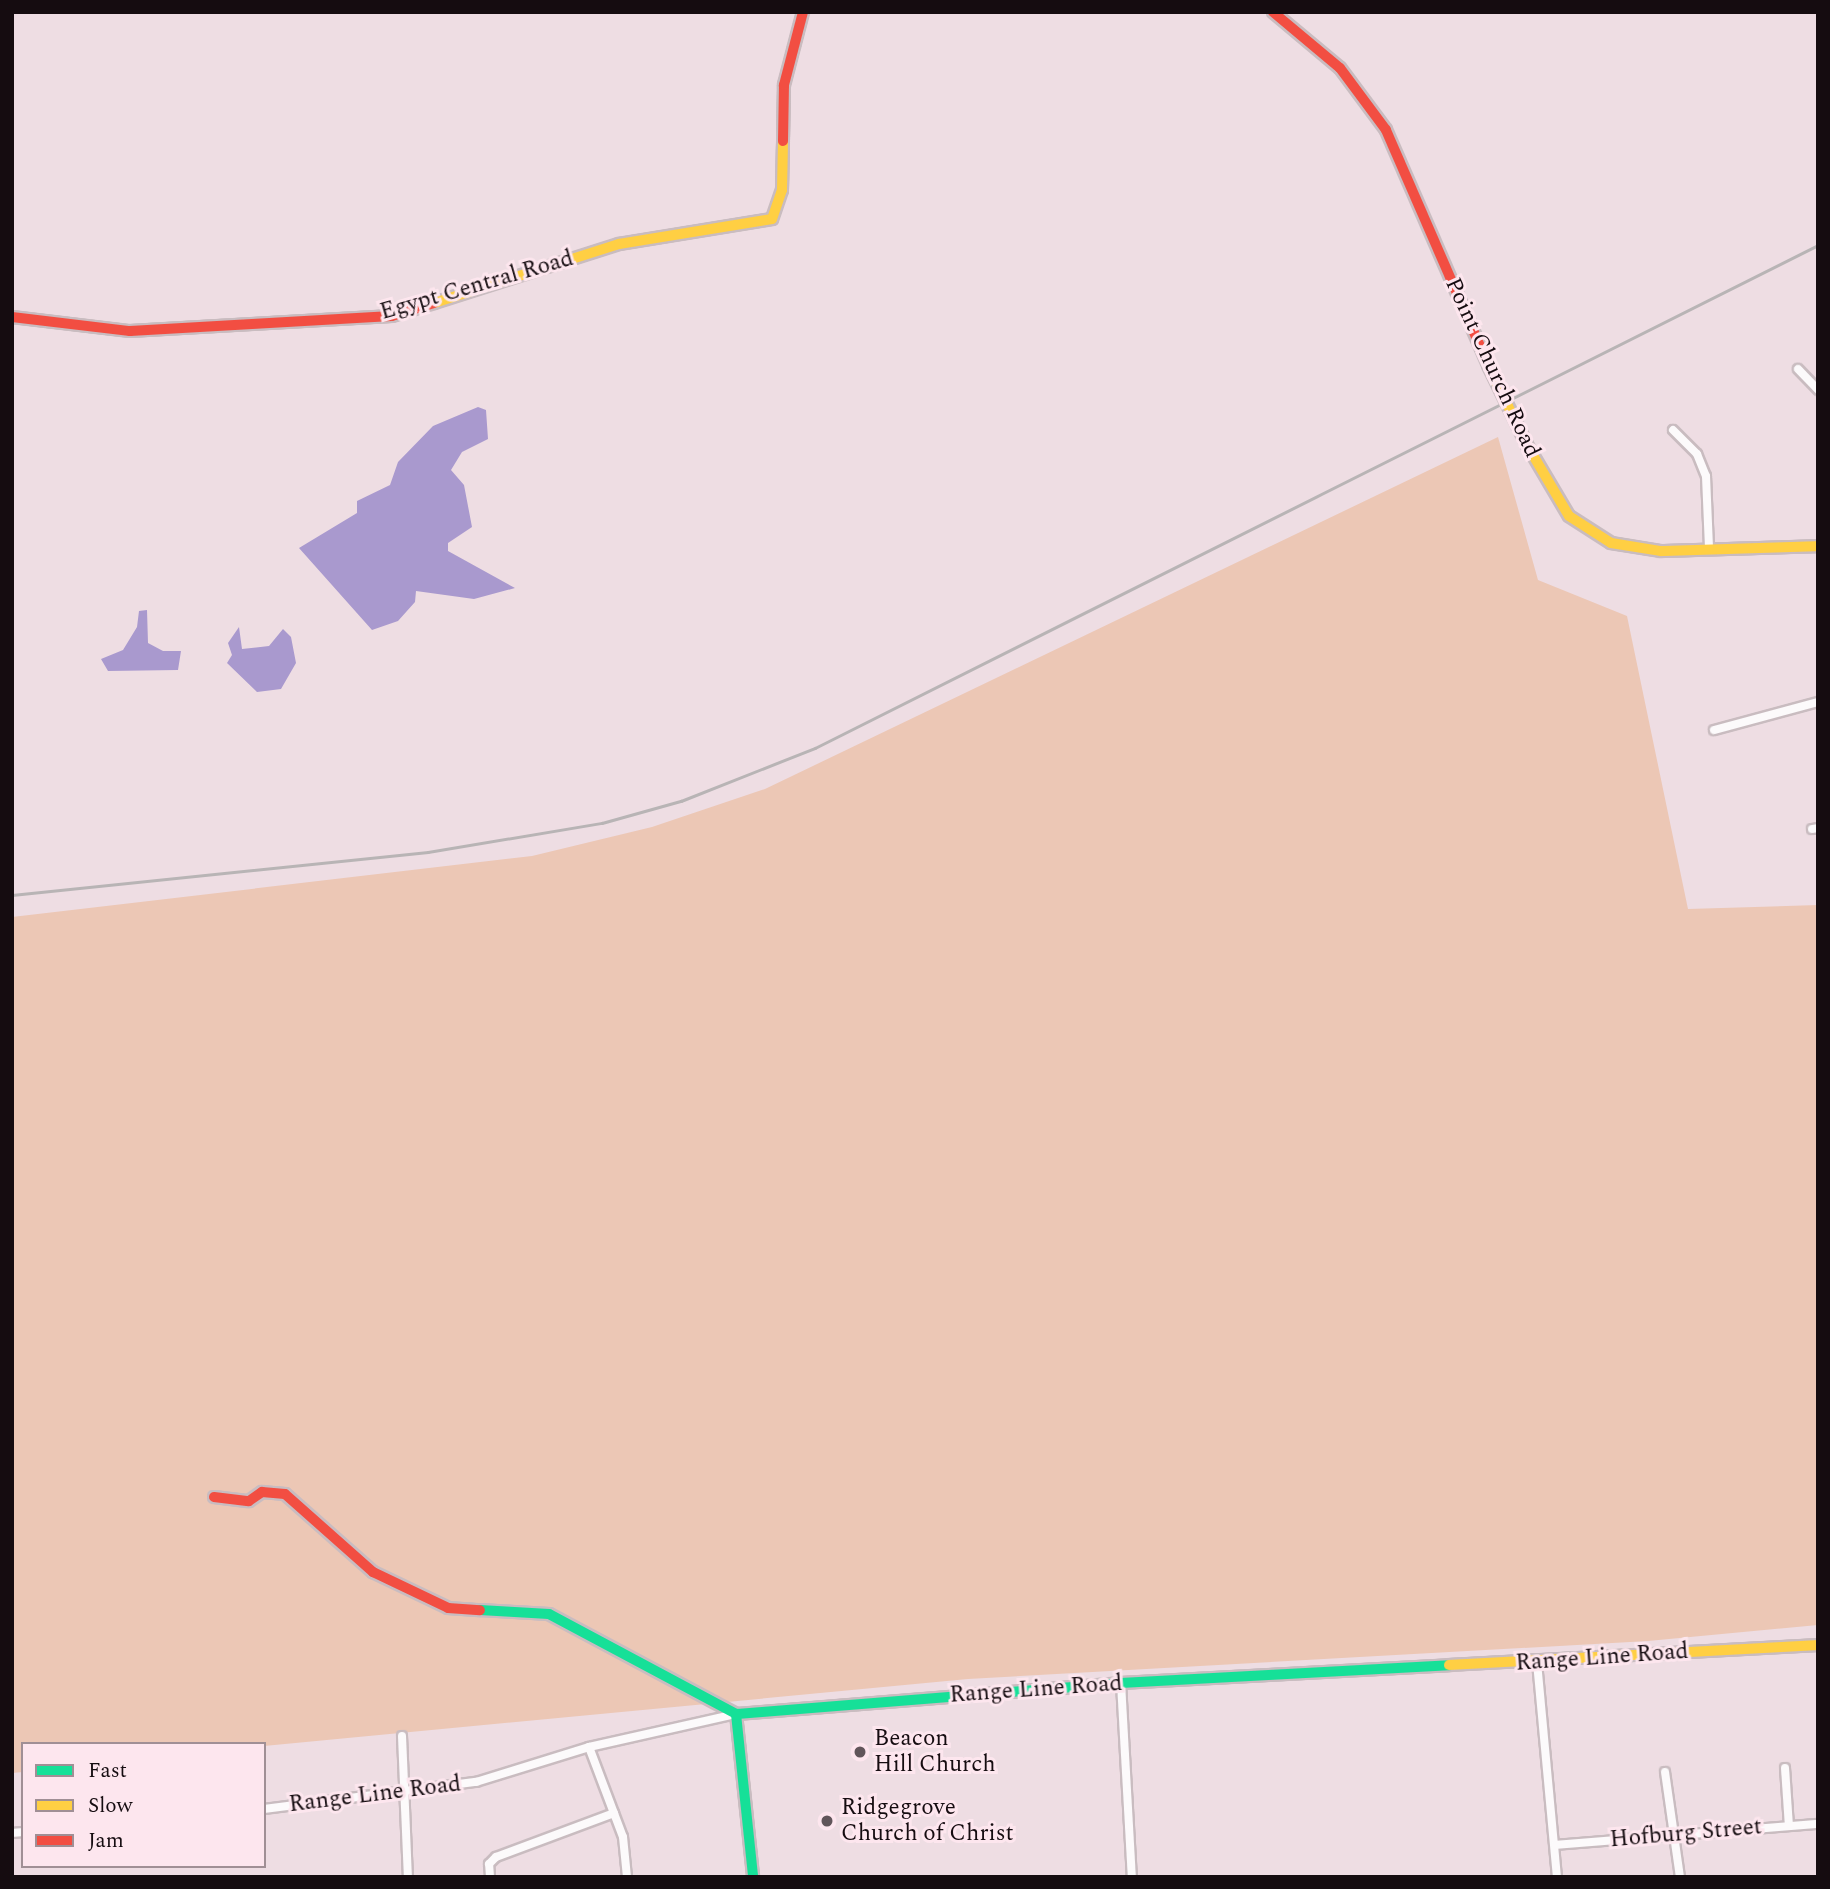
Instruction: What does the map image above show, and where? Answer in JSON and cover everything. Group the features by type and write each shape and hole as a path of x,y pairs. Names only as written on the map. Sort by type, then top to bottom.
{"street":[{"name":"Egypt Central Road","path":"12,317 130,331 392,316 620,244 772,219 782,190 784,85 803,12"},
{"name":"Point Church Road","path":"1273,12 1340,68 1386,130 1488,365 1551,493 1590,532 1632,549 1818,546"},
{"path":"1798,369 1818,390"},
{"path":"1673,430 1697,454 1706,476 1709,549"},
{"path":"1714,730 1818,702"},
{"path":"214,1497 249,1501 262,1492 285,1494 373,1572 409,1591 447,1608 549,1614 736,1714 753,1877"},
{"name":"Range Line Road","path":"266,1809 404,1795 476,1782 589,1748 736,1714 1121,1683 1818,1645"},
{"path":"1537,1662 1557,1877"},
{"path":"1121,1683 1132,1877"},
{"path":"402,1736 408,1877"},
{"path":"589,1748 624,1837 627,1877"},
{"path":"1785,1768 1789,1826"},
{"path":"1665,1772 1676,1834 1679,1877"},
{"path":"490,1877 489,1864 496,1857 614,1813"},
{"name":"Hofburg Street","path":"1555,1845 1818,1824"}],"shaded area":[{"path":"478,407 486,410 488,439 462,452 451,470 464,485 472,527 448,543 448,551 515,588 474,599 416,591 415,602 398,621 372,630 299,548 357,513 357,501 390,485 398,462 433,426"},
{"path":"1498,437 1538,580 1627,616 1688,909 1818,905 1818,1625 1648,1641 968,1679 266,1746 266,1742 21,1742 21,1772 12,1773 12,917 532,856 652,827 765,789"},
{"path":"147,610 148,643 163,651 181,651 178,670 108,671 101,659 123,650 137,627 139,611"},
{"path":"239,627 242,649 269,646 283,629 291,637 296,663 281,689 257,692 227,663 232,655 228,643"}],"railway":[{"path":"12,895 428,852 602,823 681,801 815,748 1818,245"}],"traffic: fast":[{"path":"480,1610 549,1614 736,1714"},
{"path":"736,1714 1121,1683 1449,1665"},
{"path":"736,1714 753,1877"}],"traffic: slow":[{"path":"434,303 619,244 772,219 782,190 783,141"},
{"path":"1488,365 1527,445"},
{"path":"1527,445 1569,516 1611,543 1661,551 1818,546"},
{"path":"1449,1665 1818,1645"}],"traffic: jam":[{"path":"783,141 784,85 803,12"},
{"path":"1273,12 1340,68 1386,130 1488,365"},
{"path":"12,317 130,331 392,316 434,303"},
{"path":"214,1497 249,1501 262,1492 285,1494 373,1572 448,1608 480,1610"}],"place":[{"name":"Beacon Hill Church","path":"860,1752"},
{"name":"Ridgegrove Church of Christ","path":"827,1821"}]}
